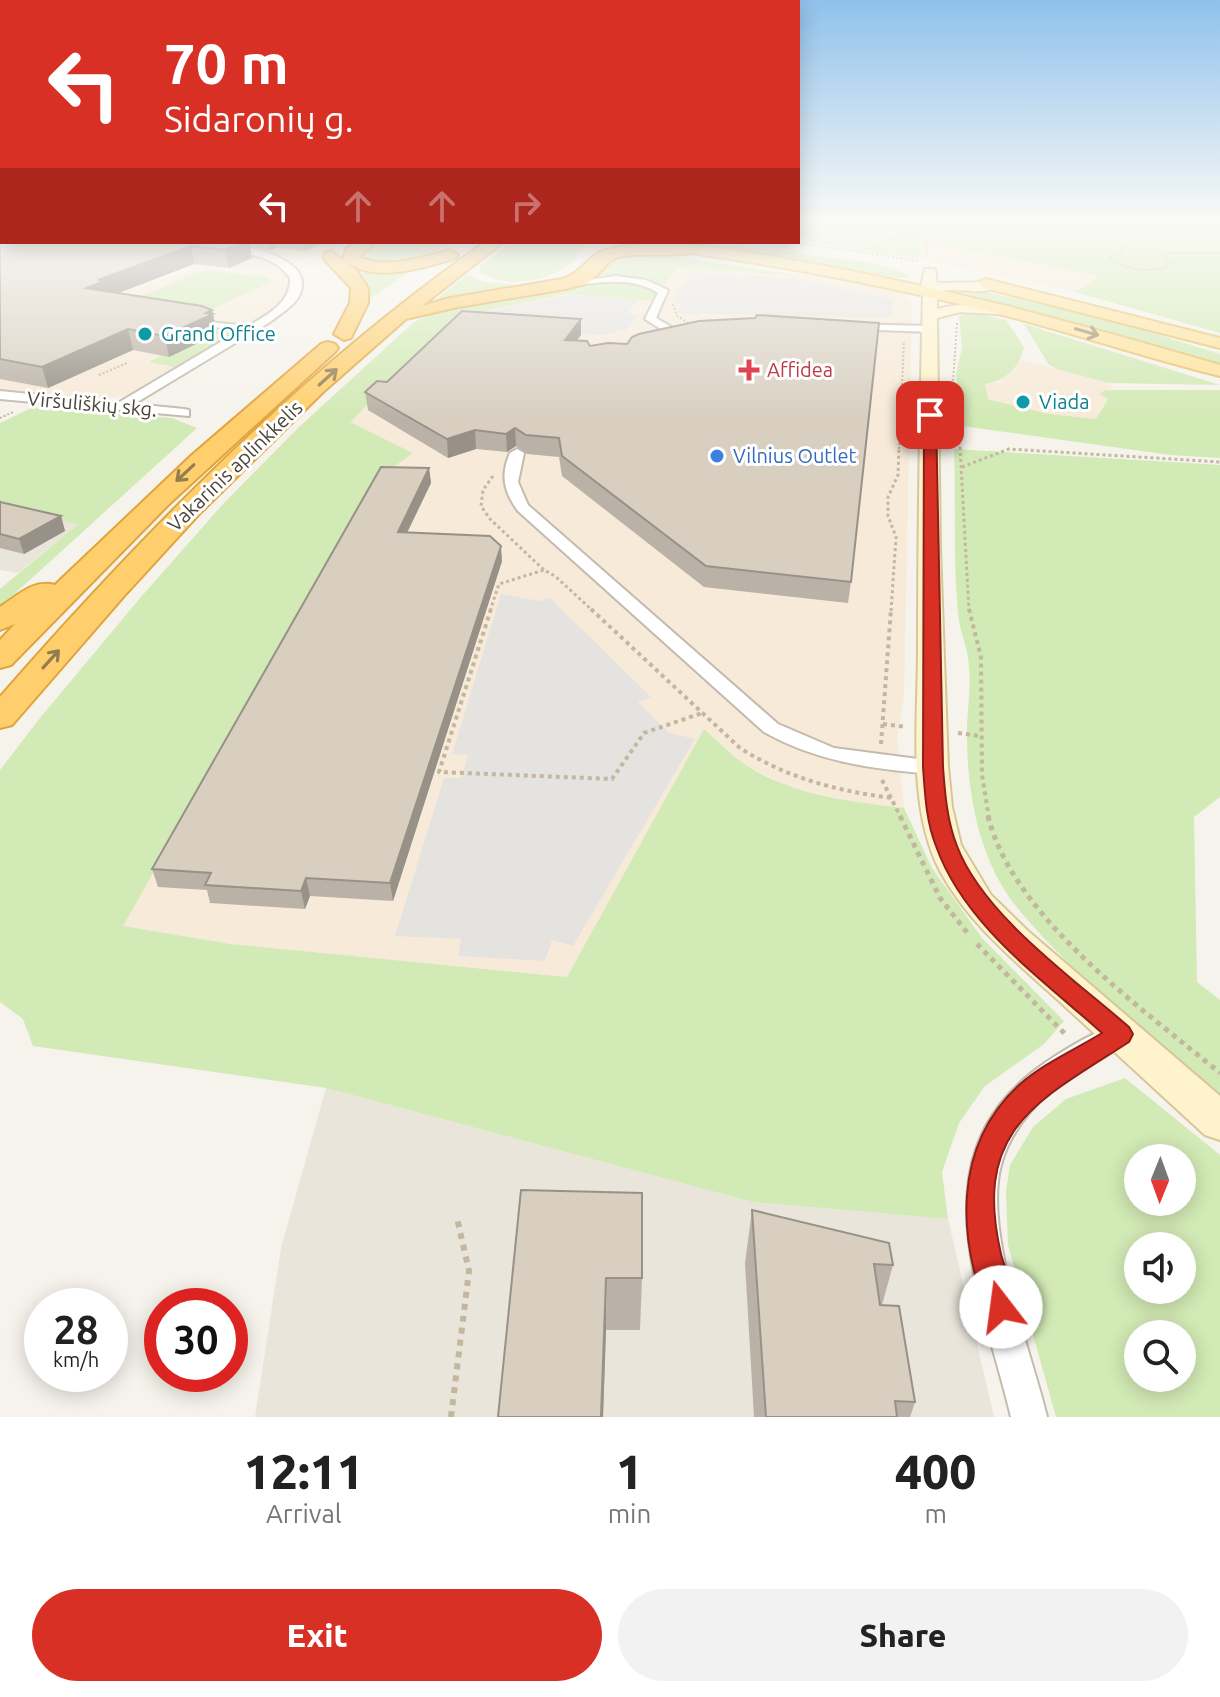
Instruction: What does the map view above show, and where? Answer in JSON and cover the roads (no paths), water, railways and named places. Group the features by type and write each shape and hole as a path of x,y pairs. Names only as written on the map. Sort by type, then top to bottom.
{"highway":[{"path":"344,334 360,302 361,287"},
{"name":"Vakarinis aplinkkelis","path":"400,291 405,287"},
{"name":"Vakarinis aplinkkelis","path":"0,718 139,560 384,315 421,287"},
{"path":"384,315 546,287"},
{"name":"Vakarinis aplinkkelis","path":"0,658 97,555 242,420 344,334 384,315"},
{"path":"0,621 97,555"}],"main road":[{"path":"909,287 1012,311 1220,371"},
{"path":"926,287 930,322 933,767 936,807 945,845 957,871 979,904 1015,940 1220,1122"},
{"path":"927,291 939,287"},
{"path":"997,287 1220,343"},
{"path":"930,322 960,308 1012,311"}],"street":[{"path":"120,407 278,312 293,297 297,287"},
{"path":"656,287 661,289 663,295 650,319 677,330 656,335"},
{"path":"839,325 930,322"},
{"path":"213,324 250,330"},
{"name":"Viršuliškių skg.","path":"1,402 25,398 184,413"},
{"path":"517,453 512,467 511,487 523,508 771,728 803,746 842,757 933,767"},
{"path":"1029,1417 986,1252 979,1206 984,1165 998,1131 1029,1092 1120,1034"}],"place":[{"name":"Grand Office","path":"145,334"},
{"name":"Affidea","path":"749,370"},
{"name":"Viada","path":"1023,402"},
{"name":"Vilnius Outlet","path":"717,456"}]}
